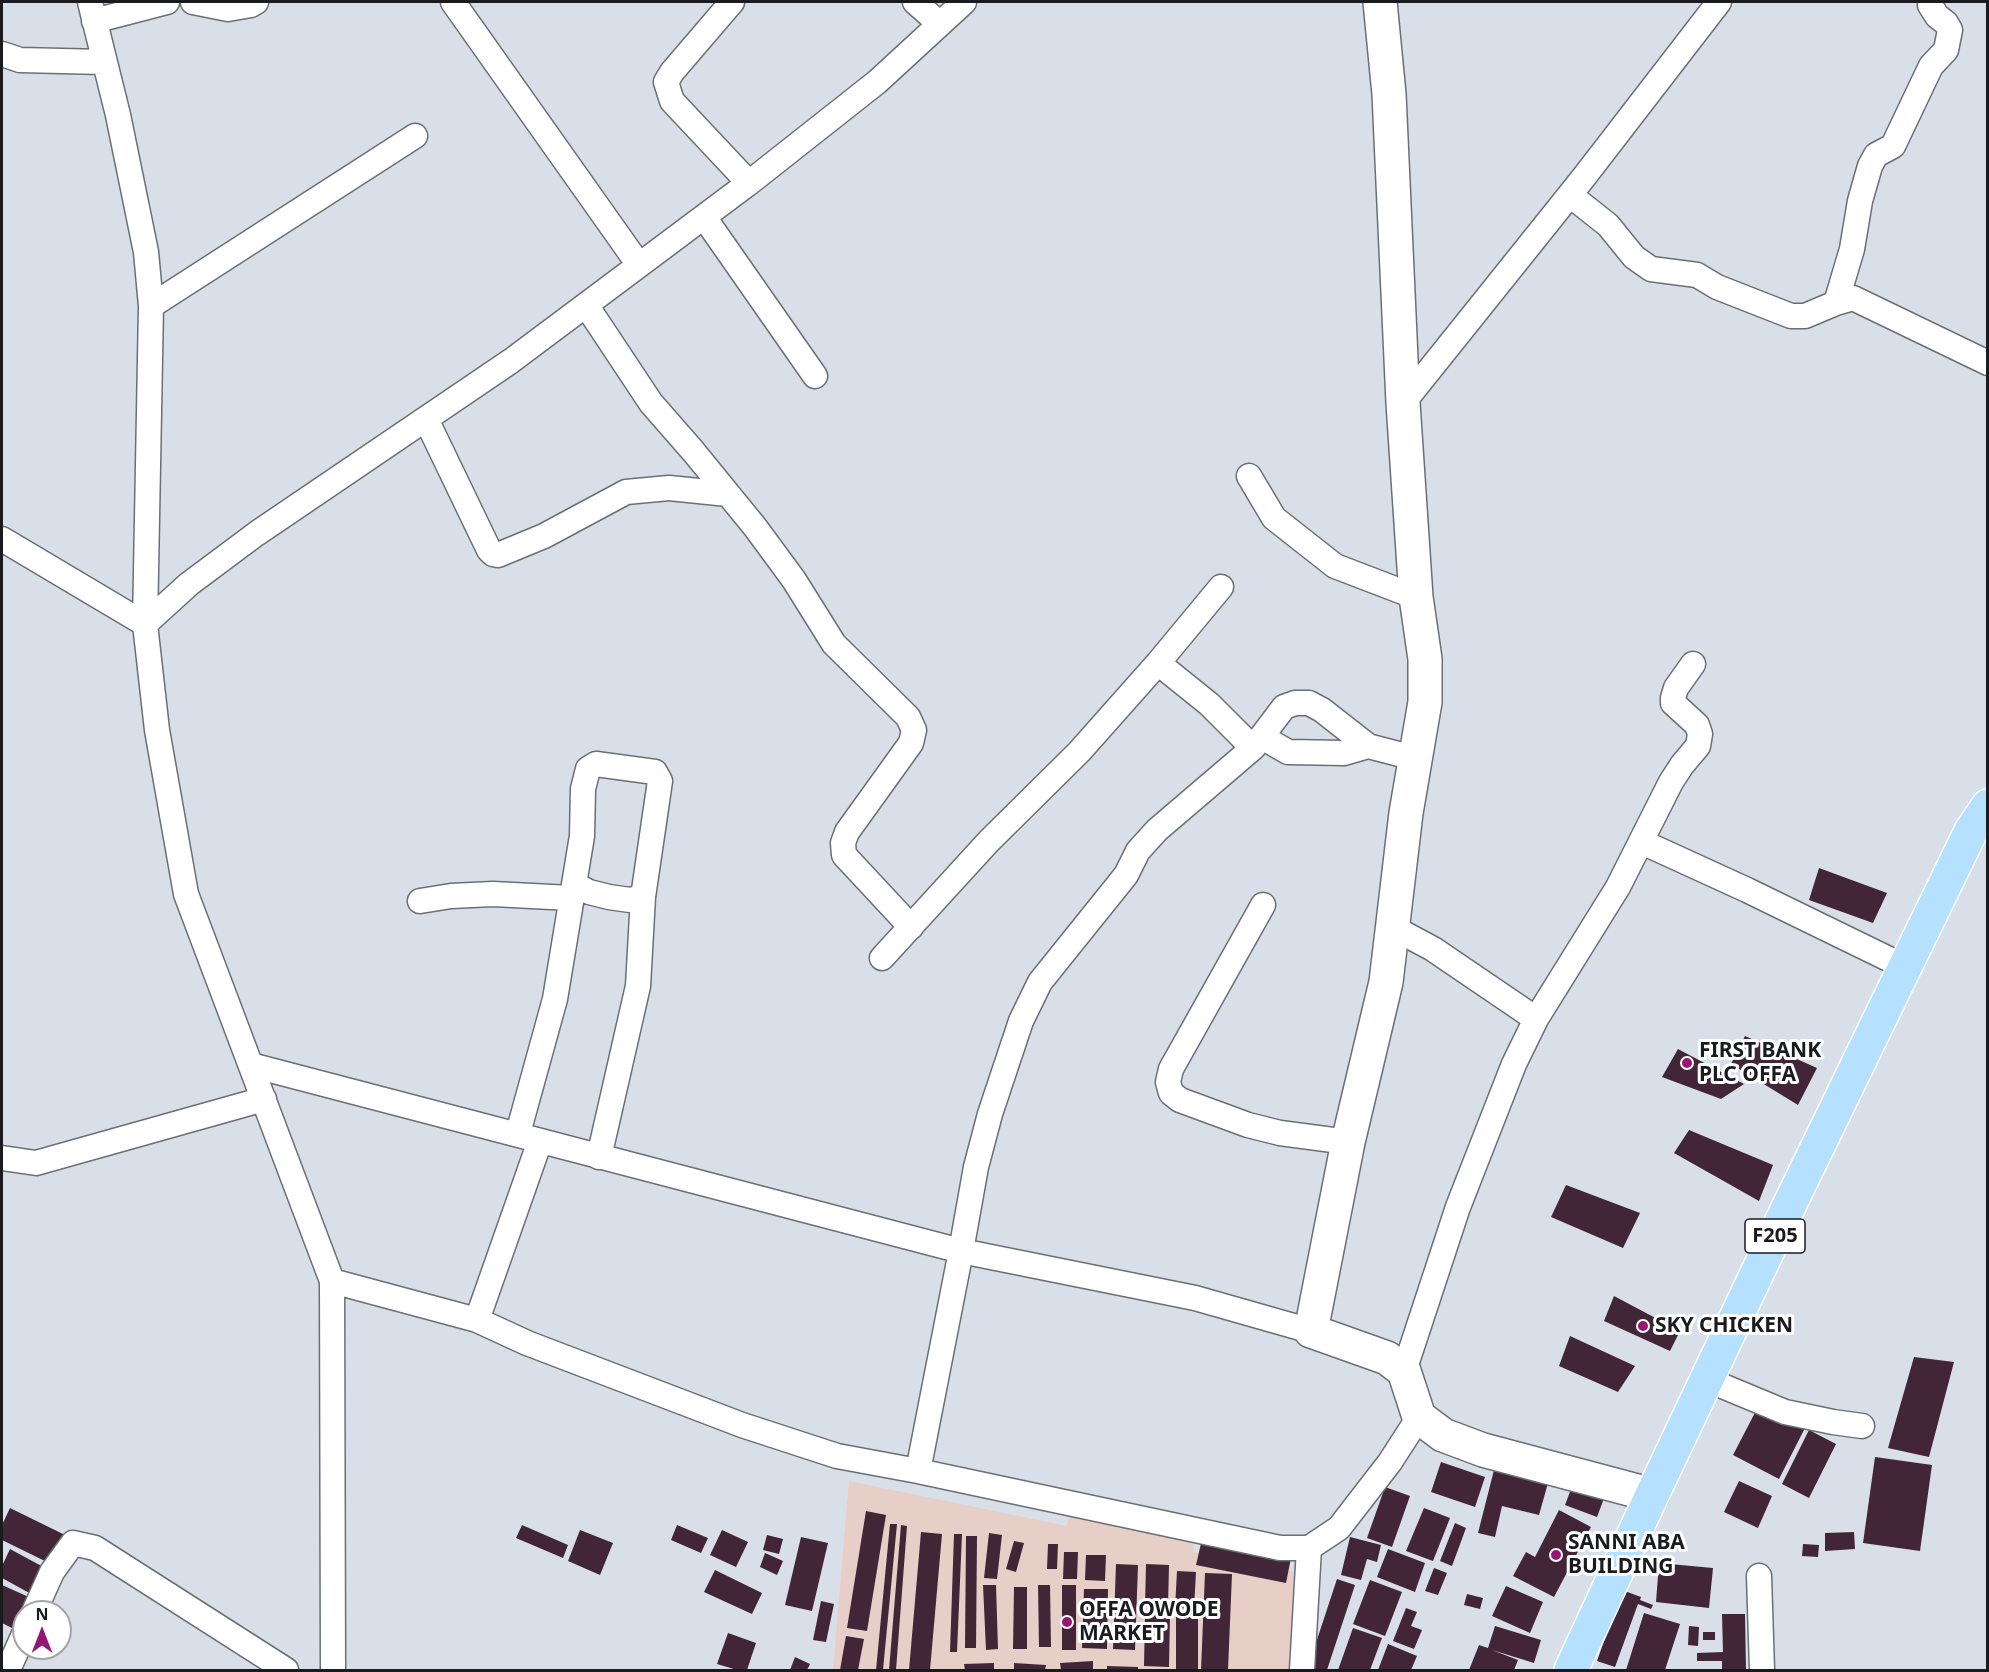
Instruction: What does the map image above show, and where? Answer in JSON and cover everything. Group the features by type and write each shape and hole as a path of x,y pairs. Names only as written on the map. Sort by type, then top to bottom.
{"main road":[{"name":"F205","path":"1571,1671 1787,1210 1971,831 1988,806"}],"street":[{"path":"167,2 92,11 118,115 146,252 151,306 145,624 157,730 186,894 332,1281 333,1671"},
{"path":"193,2 228,9 256,2"},
{"path":"453,2 639,265"},
{"path":"732,2 666,82 672,101 749,183"},
{"path":"915,2 940,24"},
{"path":"145,624 189,584 256,534 511,361 749,183 877,82 964,2"},
{"path":"1311,1331 1348,1142 1386,982 1414,758 1425,702 1425,659 1416,597 1402,403 1389,94 1380,2"},
{"path":"1402,403 1570,195 1719,2"},
{"path":"1836,303 1852,249 1860,201 1870,166 1876,154 1893,146 1931,66 1946,50 1950,30 1946,23 1937,16 1930,5 1931,2"},
{"path":"2,54 20,60 104,62"},
{"path":"151,306 415,136"},
{"path":"1570,195 1608,225 1634,257 1651,270 1697,275 1717,287 1791,316 1805,316 1853,298 1988,363"},
{"path":"704,217 815,376"},
{"path":"586,305 651,403 755,527 794,580 834,644 908,717 914,730 911,743 847,832 843,843 844,855 911,927"},
{"path":"426,418 489,550 493,554 498,555 544,536 626,492 669,488 728,494"},
{"path":"1250,476 1274,518 1335,566 1416,597"},
{"path":"2,539 145,624"},
{"path":"882,958 989,841 1079,752 1158,663 1221,587"},
{"path":"1158,663 1257,742 1288,752 1344,753 1368,746"},
{"path":"1404,1371 1458,1207 1514,1064 1536,1019 1618,887 1671,782 1698,746 1700,735 1697,725 1673,703 1676,688 1693,664"},
{"path":"918,1471 962,1251 976,1167 990,1114 1021,1020 1040,982 1126,875 1138,851 1157,830 1257,742 1284,706 1309,703 1322,710 1368,746 1414,758"},
{"path":"477,1320 529,1137 582,836 583,789 588,769 596,764 655,772 660,781 643,897 638,986 599,1157"},
{"path":"1642,842 1748,890 1905,967"},
{"path":"420,901 451,896 573,891 630,900 643,897"},
{"path":"1263,905 1171,1069 1168,1082 1171,1093 1190,1104 1280,1134 1348,1142"},
{"path":"1392,927 1433,949 1536,1019"},
{"path":"251,1065 962,1251 1195,1298 1311,1331 1387,1358 1404,1371 1419,1417 1443,1435 1483,1450 1652,1495"},
{"path":"2,1158 36,1163 264,1099"},
{"path":"332,1281 477,1320 527,1343 753,1428 837,1456 1280,1548 1309,1548 1339,1528 1390,1462 1419,1417"},
{"path":"1708,1380 1785,1412 1862,1426"},
{"path":"39,1600 52,1572 73,1543 95,1548 286,1671"},
{"path":"1302,1671 1309,1548"},
{"path":"1759,1576 1762,1671"}],"shaded area":[{"name":"OFFA OWODE MARKET","path":"849,1481 1067,1526 1069,1514 1194,1530 1193,1552 1302,1574 1293,1670 833,1670"}],"building":[{"path":"1819,868 1887,893 1873,923 1809,900"},
{"path":"1745,1036 1817,1068 1798,1105 1731,1064"},
{"name":"FIRST BANK PLC OFFA","path":"1678,1049 1744,1084 1721,1099 1662,1077"},
{"path":"1689,1130 1773,1165 1759,1201 1674,1153"},
{"path":"1566,1185 1640,1213 1623,1248 1551,1217"},
{"name":"SKY CHICKEN","path":"1614,1296 1680,1331 1670,1351 1604,1321"},
{"path":"1570,1336 1635,1366 1618,1392 1559,1366"},
{"path":"1914,1357 1954,1362 1929,1457 1888,1448"},
{"path":"1760,1403 1806,1426 1779,1479 1733,1455"},
{"path":"1809,1430 1836,1444 1809,1498 1782,1484"},
{"path":"1875,1457 1932,1465 1920,1551 1863,1543"},
{"path":"1441,1462 1485,1477 1475,1507 1431,1492"},
{"path":"1494,1470 1548,1483 1539,1515 1502,1506 1495,1537 1478,1533"},
{"path":"1574,1481 1606,1493 1597,1517 1565,1505"},
{"path":"1739,1481 1772,1496 1758,1528 1724,1512"},
{"path":"1385,1487 1410,1496 1392,1547 1367,1538"},
{"path":"10,1508 65,1535 51,1564 2,1540 2,1525"},
{"path":"1424,1508 1450,1518 1433,1561 1406,1551"},
{"name":"SANNI ABA BUILDING","path":"1559,1510 1591,1527 1554,1597 1513,1576 1526,1552 1535,1557"},
{"path":"866,1511 886,1515 867,1631 847,1628"},
{"path":"1455,1523 1466,1528 1452,1566 1440,1561"},
{"path":"890,1524 897,1524 883,1670 876,1670"},
{"path":"522,1525 568,1545 563,1558 516,1538"},
{"path":"677,1525 708,1538 701,1553 671,1540"},
{"path":"901,1525 907,1526 896,1670 889,1670"},
{"path":"580,1530 613,1543 600,1575 568,1561"},
{"path":"722,1530 748,1542 736,1567 710,1555"},
{"path":"921,1532 942,1534 930,1670 909,1670"},
{"path":"1854,1532 1855,1549 1825,1551 1825,1533"},
{"path":"989,1533 1002,1535 997,1579 984,1578"},
{"path":"954,1534 962,1534 957,1652 950,1652"},
{"path":"767,1535 783,1539 779,1554 763,1550"},
{"path":"1203,1535 1292,1553 1286,1583 1196,1565"},
{"path":"966,1536 977,1536 976,1648 965,1648"},
{"path":"801,1537 828,1543 812,1611 785,1605"},
{"path":"1350,1537 1381,1545 1377,1562 1367,1559 1361,1580 1341,1575"},
{"path":"1014,1541 1024,1543 1016,1572 1006,1569"},
{"path":"1048,1544 1058,1544 1057,1569 1047,1569"},
{"path":"1803,1544 1819,1545 1818,1557 1802,1556"},
{"path":"10,1549 47,1569 33,1595 2,1578 2,1566"},
{"path":"1388,1549 1425,1563 1415,1592 1377,1577"},
{"path":"1064,1552 1078,1552 1077,1579 1063,1579"},
{"path":"765,1553 783,1561 777,1575 760,1567"},
{"path":"1086,1555 1106,1555 1105,1581 1085,1580"},
{"path":"1659,1563 1713,1568 1709,1608 1656,1602"},
{"path":"1116,1564 1138,1565 1135,1650 1113,1649"},
{"path":"1146,1564 1169,1565 1168,1607 1145,1607"},
{"path":"1434,1568 1447,1573 1438,1595 1425,1591"},
{"path":"715,1570 762,1593 752,1614 704,1592"},
{"path":"1177,1571 1196,1572 1194,1609 1175,1608"},
{"path":"1205,1573 1232,1574 1228,1670 1201,1670"},
{"path":"1337,1579 1355,1585 1327,1670 1307,1670"},
{"path":"1370,1580 1402,1592 1385,1636 1353,1624"},
{"path":"2,1585 31,1598 30,1600 12,1600 12,1628 2,1623"},
{"path":"983,1585 996,1585 998,1649 986,1650"},
{"path":"1038,1585 1050,1585 1051,1647 1039,1647"},
{"path":"1062,1585 1076,1585 1076,1650 1062,1650"},
{"path":"1506,1586 1543,1602 1530,1633 1492,1616"},
{"path":"1014,1587 1027,1587 1027,1649 1013,1649"},
{"path":"1084,1589 1108,1589 1107,1649 1082,1648"},
{"path":"1622,1590 1641,1597 1640,1600 1653,1605 1651,1609 1638,1604 1615,1667 1597,1661"},
{"path":"1467,1594 1483,1598 1480,1609 1464,1605"},
{"path":"821,1601 834,1604 826,1642 813,1640"},
{"path":"1406,1608 1417,1612 1411,1626 1422,1630 1414,1649 1393,1641"},
{"path":"1644,1613 1680,1624 1665,1670 1626,1670"},
{"path":"1145,1614 1170,1614 1169,1667 1144,1666"},
{"path":"1176,1614 1198,1614 1198,1670 1176,1670"},
{"path":"1722,1614 1745,1614 1746,1670 1722,1670 1722,1661 1697,1661 1697,1653 1723,1652"},
{"path":"1495,1626 1541,1640 1534,1663 1492,1650 1518,1660 1514,1670 1469,1670 1479,1645 1488,1648"},
{"path":"1689,1626 1699,1627 1698,1646 1688,1645"},
{"path":"1353,1628 1382,1638 1370,1670 1338,1670"},
{"path":"1703,1632 1715,1632 1715,1640 1703,1640"},
{"path":"728,1633 756,1643 747,1670 737,1670 717,1664"},
{"path":"846,1636 864,1639 858,1670 840,1670"},
{"path":"1388,1644 1417,1656 1411,1670 1378,1670"},
{"path":"795,1657 810,1664 807,1670 790,1670"},
{"path":"1093,1661 1093,1670 1061,1670 1060,1663"},
{"path":"994,1663 994,1670 965,1670 964,1664"},
{"path":"1014,1663 1046,1665 1045,1670 1014,1670"},
{"path":"1107,1666 1138,1667 1138,1670 1107,1670"}],"place":[{"name":"FIRST BANK PLC OFFA","path":"1687,1063"},
{"name":"SKY CHICKEN","path":"1643,1326"},
{"name":"SANNI ABA BUILDING","path":"1556,1555"},
{"name":"OFFA OWODE MARKET","path":"1067,1622"}]}
